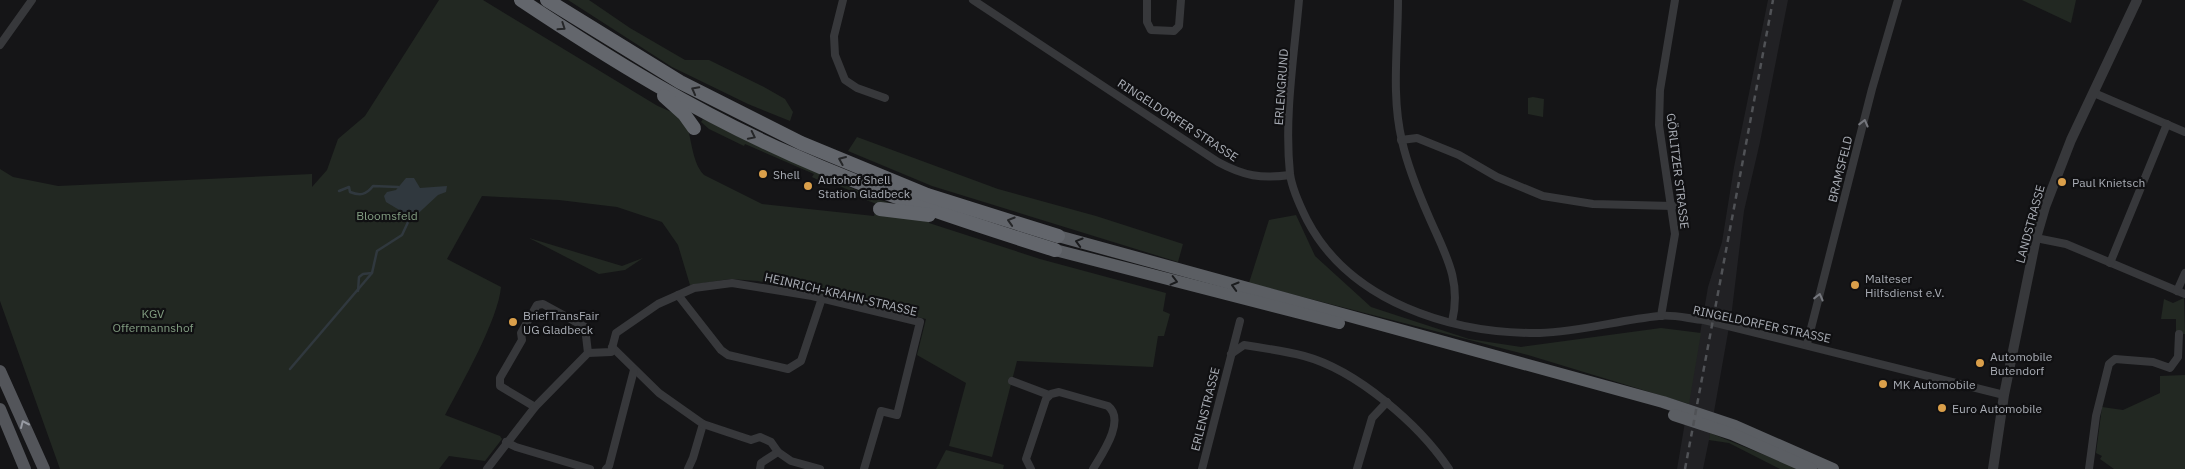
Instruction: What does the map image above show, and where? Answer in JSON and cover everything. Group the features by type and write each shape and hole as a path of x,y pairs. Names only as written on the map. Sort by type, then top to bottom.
{"highway":[{"path":"521,0 632,71 699,109 793,155 946,216 1055,250 1643,406 1732,434 1811,469"},
{"path":"547,0 680,82 801,143 927,195 1058,236 1663,402 1735,426 1833,469"},
{"path":"632,71 684,114 694,128"},
{"path":"880,209 922,215 946,216"}],"main road":[{"path":"0,371 44,469"},
{"path":"0,409 25,469"}],"street":[{"path":"0,45 32,0"},
{"path":"843,0 834,36 835,55 845,80 857,88 885,98"},
{"name":"RINGELDORFER STRASSE","path":"974,0 1218,162 1240,173 1268,178 1290,175 1301,209 1317,239 1340,265 1362,284 1387,299 1417,312 1452,322 1491,329 1538,333 1571,332 1661,316 1704,320 1807,344 2004,395"},
{"path":"1148,0 1147,22 1151,30 1174,32 1178,26 1181,0"},
{"name":"ERLENGRUND","path":"1290,175 1288,124 1299,0"},
{"path":"1398,0 1396,103 1401,140 1411,176 1451,268 1456,304 1452,322"},
{"name":"GÖRLITZER STRASSE","path":"1661,316 1675,234 1673,206 1659,120 1660,90 1675,0"},
{"name":"BRAMSFELD","path":"1807,344 1871,95 1898,0"},
{"name":"LANDSTRASSE","path":"1993,469 2004,395 2036,238 2055,181 2138,0"},
{"path":"2094,93 2185,132"},
{"path":"2110,263 2167,124"},
{"path":"1401,140 1417,138 1458,155 1497,177 1543,196 1593,204 1673,206"},
{"path":"2036,238 2066,244 2181,293 2185,273"},
{"name":"HEINRICH-KRAHN-STRASSE","path":"612,347 616,333 651,308 694,288 732,283 822,298 920,322 897,415 880,411 864,469"},
{"path":"678,295 721,350 728,355 788,369 801,361 822,298"},
{"path":"535,407 500,386 500,378 522,340 520,333 537,305 544,304 585,327 588,353"},
{"name":"ERLENSTRASSE","path":"1202,469 1240,321"},
{"path":"2089,469 2096,416 2109,364 2115,359 2153,362 2170,368 2178,357 2178,334"},
{"name":"ERLENSTRASSE","path":"1231,354 1244,345 1305,356 1321,362 1357,381 1387,402"},
{"path":"487,469 506,442 535,407 588,353 611,352 612,347 666,399 703,424 751,440 760,438 771,442 778,452 791,461 818,468"},
{"path":"606,469 609,466 634,370"},
{"path":"1012,381 1049,395 1059,392 1108,406 1113,411 1114,425 1093,469"},
{"path":"1031,469 1027,465 1026,459 1049,395"},
{"path":"1357,469 1372,418 1387,402 1406,420 1448,469"},
{"path":"688,469 694,458 703,424"},
{"path":"506,442 516,447 590,469"},
{"path":"760,469 761,463 778,452"}],"shaded area":[{"path":"1768,0 1788,0 1760,142 1744,211 1732,310 1709,440 1703,469 1677,469 1708,287 1722,242 1734,167"},
{"path":"406,178 414,178 420,188 447,186 446,192 438,195 410,221 406,214 386,202 384,196 387,192 396,190"}],"green space":[{"path":"439,0 483,0 656,105 678,115 688,128 693,153 699,169 704,175 762,204 874,216 875,212 929,218 929,223 1040,259 1166,293 1163,311 1170,314 1164,336 1158,336 1153,367 1017,361 992,457 949,446 966,383 917,355 926,319 758,281 730,279 690,285 678,245 662,222 617,207 559,200 482,196 447,259 501,287 486,334 445,415 500,436 502,439 485,461 449,456 439,469 60,469 0,301 0,169 13,177 58,186 312,174 312,187 327,170 338,139 365,116"},
{"path":"568,0 589,0 630,28 685,60 709,60 764,87 785,99 793,112 790,121 748,104 672,67"},
{"path":"2022,0 2076,0 2071,23"},
{"path":"1528,98 1544,99 1543,117 1528,114"},
{"path":"703,119 762,148 892,204 882,206 850,194 851,191 824,179 822,182 812,177 814,174 745,144 744,146 709,129 701,122"},
{"path":"857,137 998,189 1096,216 1183,244 1178,262 932,186 848,151"},
{"path":"1296,215 1315,256 1371,307 1469,339 1521,347 1661,328 1701,333 1689,404 1528,355 1249,283 1269,220"},
{"path":"529,238 622,266 643,258 625,270 599,274"},
{"path":"2184,298 2185,334 2176,334 2176,319 2161,319 2164,299 2173,303"},
{"path":"2185,375 2185,469 2114,469 2100,459 2102,456 2096,453 2102,407 2123,410 2160,393 2160,376"},
{"path":"1710,433 1799,469 1780,469 1729,443 1709,440"},
{"path":"946,450 1004,465 1003,469 936,469"}],"waterway":[{"path":"339,191 349,187 350,192 360,194 365,193 373,186 398,187"},
{"path":"290,369 372,273 377,251 402,235 409,220"},
{"path":"358,291 359,277 363,274 372,273"}],"railway":[{"path":"1685,469 1773,0"}],"place":[{"name":"Shell","path":"763,174"},
{"name":"Paul Knietsch","path":"2062,182"},
{"name":"Autohof Shell Station Gladbeck","path":"808,186"},
{"name":"Malteser Hilfsdienst e.V.","path":"1855,285"},
{"name":"BriefTransFair UG Gladbeck","path":"513,322"},
{"name":"Automobile Butendorf","path":"1980,363"},
{"name":"MK Automobile","path":"1883,384"},
{"name":"Euro Automobile","path":"1942,408"}],"park label":[{"name":"Bloomsfeld","path":"387,215"},
{"name":"KGV Offermannshof","path":"153,320"}]}
